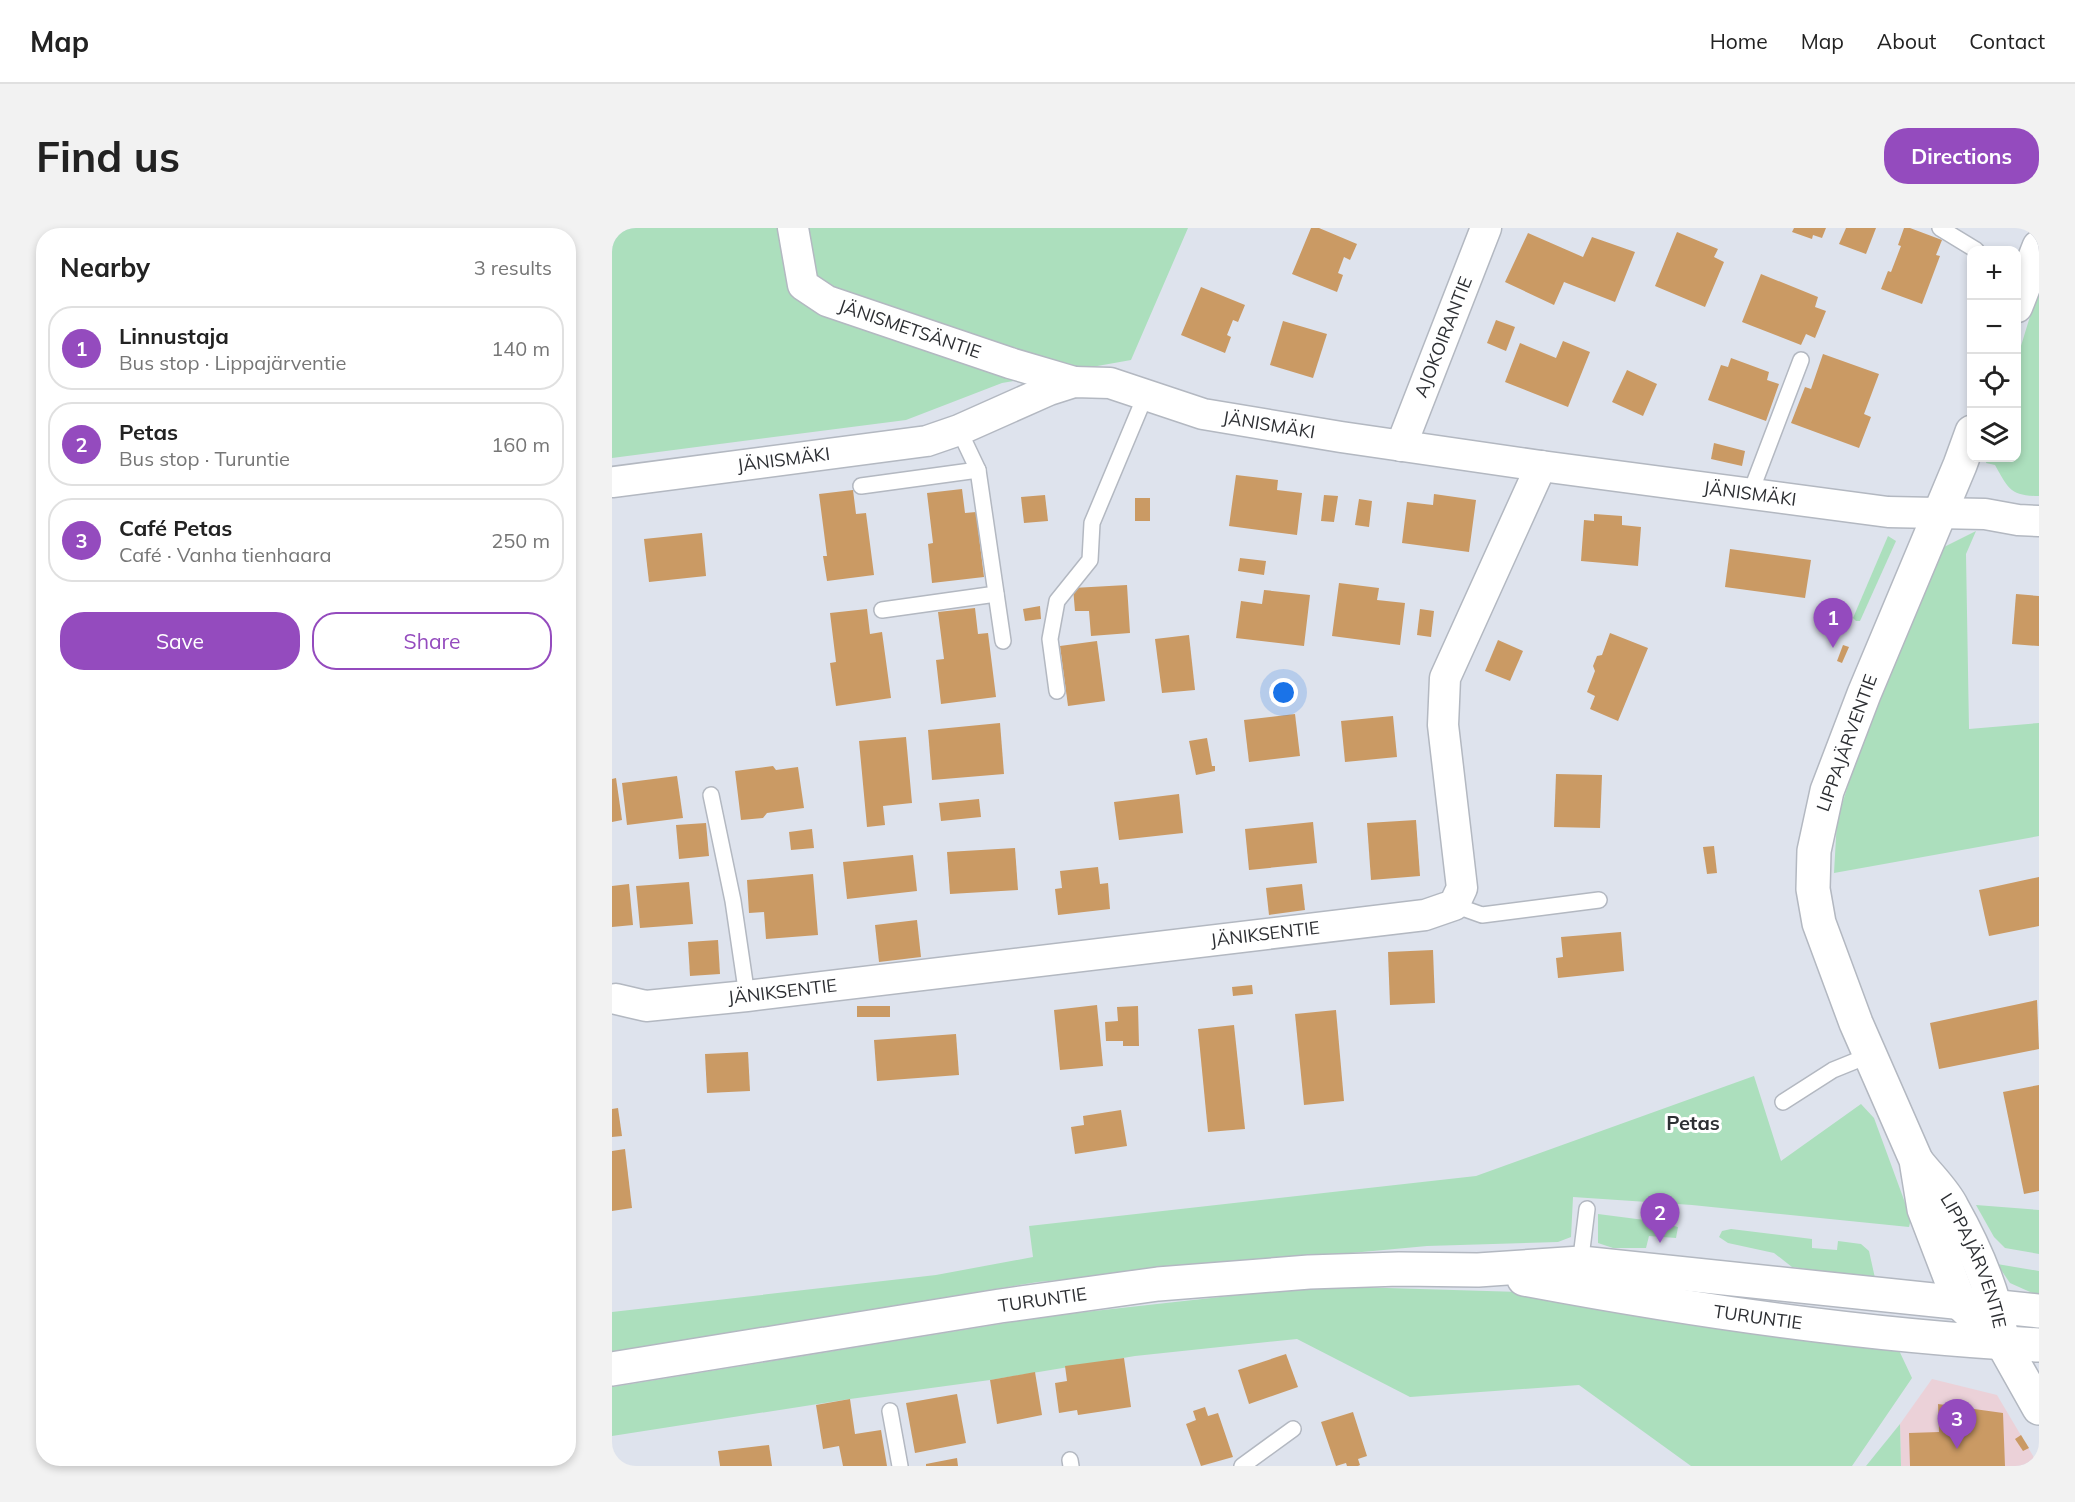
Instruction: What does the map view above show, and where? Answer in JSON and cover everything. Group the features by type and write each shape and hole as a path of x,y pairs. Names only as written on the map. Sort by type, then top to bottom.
{"main road":[{"path":"2021,284 2039,247"},
{"name":"LIPPAJÄRVENTIE","path":"1967,444 1864,694 1827,791 1814,851 1813,889 1819,923 1870,1054 1916,1160 1924,1209 1959,1303 2003,1344"},
{"name":"LIPPAJÄRVENTIE","path":"1916,1160 1951,1205 1996,1307 2003,1344"},
{"name":"TURUNTIE","path":"612,1369 1000,1306 1158,1284 1309,1272 1399,1269 1478,1270 1959,1303 2039,1311"},
{"name":"TURUNTIE","path":"1577,1276 1798,1324 2039,1346"},
{"path":"2003,1344 2039,1408"}],"street":[{"name":"JÄNISMETSÄNTIE","path":"793,228 803,285 827,301 1006,362 1074,382"},
{"name":"AJOKOIRANTIE","path":"1401,446 1486,228"},
{"name":"JÄNISMÄKI","path":"614,482 927,441 959,430 1049,390 1074,382 1110,383 1203,414 1283,429 1401,446 1888,512 1985,514 2039,521"},
{"path":"1454,905 1462,888 1443,725 1445,678 1541,466"},
{"name":"JÄNIKSENTIE","path":"614,1003 646,1006 747,996 1425,915 1454,905"}],"lane":[{"path":"1940,228 1969,246"},
{"path":"1749,494 1801,360"},
{"path":"1057,691 1050,639 1057,601 1090,560 1092,523 1146,394"},
{"path":"959,430 978,470 1003,640"},
{"path":"861,486 978,470"},
{"path":"882,610 996,594"},
{"path":"711,795 734,901 747,996"},
{"path":"1454,905 1482,915 1599,900"},
{"path":"1783,1102 1833,1070 1870,1054"},
{"path":"1577,1276 1587,1209"},
{"path":"890,1411 900,1466"},
{"path":"1242,1466 1293,1430"}],"shaded area":[{"path":"1932,1379 1997,1395 2039,1466 1901,1466 1900,1424"}],"green space":[{"path":"612,228 1188,228 1131,360 1002,383 906,420 612,458"},
{"path":"2039,287 2039,496 2029,496 2011,489 1995,465 1986,463 2021,462 2021,346"},
{"path":"1976,531 1966,554 1969,729 2039,723 2039,836 1834,873 1837,820 1872,710 1944,547"},
{"path":"1888,536 1896,541 1860,621 1856,621 1853,618"},
{"path":"1754,1076 1781,1161 1861,1104 1874,1118 1911,1219 1909,1227 1692,1205 1573,1197 1571,1237 1558,1242 1427,1246 1038,1282 612,1352 612,1312 936,1275 1033,1257 1029,1226 1476,1176"},
{"path":"1976,1205 2039,1210 2039,1254 2005,1248 1994,1237"},
{"path":"1598,1214 1660,1222 1678,1227 1676,1238 1649,1236 1646,1248 1613,1248 1598,1243"},
{"path":"1731,1229 1812,1239 1812,1248 1837,1250 1838,1241 1861,1244 1869,1251 1875,1278 1792,1267 1774,1253 1728,1243 1719,1237 1722,1231"},
{"path":"1997,1264 2039,1271 2039,1296 2010,1283"},
{"path":"1320,1286 1520,1292 1896,1344 1912,1378 1852,1466 1691,1466 1579,1385 1410,1397 1297,1339 1135,1356 612,1436 612,1387 1049,1316"},
{"path":"1900,1424 1901,1466 1866,1466"}],"building":[{"path":"1311,228 1319,228 1357,244 1350,260 1344,257 1338,273 1343,275 1337,292 1292,274"},
{"path":"1794,228 1826,228 1822,238 1813,235 1812,239 1792,232"},
{"path":"1846,228 1876,228 1866,254 1839,244"},
{"path":"1904,228 1910,228 1942,240 1936,255 1940,256 1922,304 1881,289 1888,271 1891,272 1901,246 1898,245"},
{"path":"1677,232 1718,249 1714,257 1724,262 1705,307 1655,286"},
{"path":"1528,233 1583,257 1592,237 1635,252 1615,302 1564,282 1554,305 1505,282"},
{"path":"1761,274 1818,297 1815,307 1826,311 1815,338 1806,334 1801,345 1742,322"},
{"path":"1201,287 1245,305 1238,322 1233,320 1227,335 1231,337 1225,353 1181,335"},
{"path":"1496,320 1515,327 1506,351 1487,343"},
{"path":"1283,321 1327,334 1313,378 1270,365"},
{"path":"1563,341 1590,352 1568,407 1505,382 1520,343 1556,358"},
{"path":"1823,354 1879,374 1864,414 1871,417 1859,448 1791,423 1805,387 1811,389"},
{"path":"1731,358 1769,372 1767,380 1779,384 1766,421 1708,400 1721,365 1728,367"},
{"path":"1627,370 1657,384 1643,416 1612,402"},
{"path":"1714,443 1745,451 1742,466 1711,459"},
{"path":"1236,475 1278,480 1277,490 1302,493 1297,535 1229,526"},
{"path":"962,489 965,513 976,512 984,577 932,583 928,544 933,543 927,493"},
{"path":"853,490 856,514 866,513 874,575 827,581 823,556 827,556 819,494"},
{"path":"1434,494 1476,500 1469,552 1402,543 1407,502 1433,505"},
{"path":"1045,495 1048,521 1024,523 1021,497"},
{"path":"1324,495 1338,496 1334,522 1321,521"},
{"path":"1135,498 1150,498 1150,521 1135,521"},
{"path":"1359,499 1372,501 1369,527 1355,525"},
{"path":"1594,514 1622,516 1622,525 1641,527 1638,566 1581,561 1584,520 1594,521"},
{"path":"702,533 706,576 649,582 644,539"},
{"path":"1730,549 1811,560 1805,598 1725,587"},
{"path":"1240,558 1266,561 1264,575 1238,571"},
{"path":"1339,583 1379,588 1377,600 1405,603 1400,645 1332,636"},
{"path":"1127,585 1130,633 1091,636 1089,611 1075,611 1073,588"},
{"path":"1264,590 1310,595 1304,646 1236,638 1241,601 1262,604"},
{"path":"2016,594 2039,596 2039,646 2012,644"},
{"path":"1040,606 1041,619 1025,621 1023,609"},
{"path":"975,608 978,634 988,633 996,697 941,704 936,660 944,659 938,612"},
{"path":"867,609 870,634 882,632 891,698 836,706 830,663 836,662 830,613"},
{"path":"1420,609 1434,611 1431,637 1417,635"},
{"path":"1610,633 1648,648 1618,721 1590,709 1595,696 1587,692 1595,671 1593,666 1597,656 1602,655"},
{"path":"1189,635 1195,690 1162,693 1155,639"},
{"path":"1498,640 1523,651 1510,681 1485,671"},
{"path":"1097,641 1105,701 1068,706 1060,646"},
{"path":"1843,645 1849,647 1842,663 1837,661"},
{"path":"1295,714 1300,756 1249,762 1244,720"},
{"path":"1393,716 1397,757 1345,762 1341,721"},
{"path":"1000,723 1004,774 932,780 928,730"},
{"path":"906,737 912,803 883,806 885,825 867,827 859,741"},
{"path":"1207,738 1215,771 1196,775 1189,741"},
{"path":"773,766 776,770 798,767 804,808 767,813 763,818 741,820 735,771"},
{"path":"1556,774 1602,775 1600,828 1554,827"},
{"path":"677,776 683,818 627,825 622,783"},
{"path":"616,778 622,820 612,822 612,779"},
{"path":"1179,794 1183,833 1119,840 1114,802"},
{"path":"979,799 981,817 941,821 939,803"},
{"path":"1416,820 1420,876 1371,880 1367,823"},
{"path":"1313,822 1317,863 1249,870 1245,829"},
{"path":"706,823 709,856 679,859 676,825"},
{"path":"812,829 814,848 791,850 789,832"},
{"path":"1714,846 1717,873 1707,874 1703,847"},
{"path":"1015,848 1018,890 950,894 947,852"},
{"path":"913,855 917,891 847,899 843,862"},
{"path":"1098,867 1100,884 1108,883 1110,909 1058,915 1055,889 1062,888 1060,871"},
{"path":"813,874 818,935 766,939 764,912 749,913 747,880"},
{"path":"2039,877 2039,926 1989,936 1979,890"},
{"path":"689,882 693,924 640,928 636,886"},
{"path":"629,884 633,925 612,927 612,886"},
{"path":"1302,884 1305,910 1269,915 1266,888"},
{"path":"917,920 921,957 879,962 875,925"},
{"path":"1621,932 1624,971 1558,978 1556,958 1563,957 1561,937"},
{"path":"718,940 720,974 690,976 688,942"},
{"path":"1433,950 1435,1003 1390,1005 1388,952"},
{"path":"1252,985 1253,994 1233,996 1232,987"},
{"path":"2037,1000 2039,1049 1939,1069 1930,1023"},
{"path":"1097,1005 1103,1066 1060,1070 1054,1010"},
{"path":"857,1006 890,1006 890,1017 857,1017"},
{"path":"1138,1006 1139,1046 1123,1046 1123,1041 1106,1041 1105,1022 1118,1021 1117,1007"},
{"path":"1336,1010 1344,1101 1304,1105 1295,1014"},
{"path":"1234,1025 1245,1129 1208,1132 1198,1029"},
{"path":"956,1034 959,1075 877,1081 874,1040"},
{"path":"748,1052 750,1091 707,1093 705,1054"},
{"path":"2039,1085 2039,1191 2024,1194 2003,1092"},
{"path":"618,1108 622,1136 612,1137 612,1109"},
{"path":"1121,1110 1127,1146 1075,1154 1071,1127 1084,1125 1083,1116"},
{"path":"625,1149 632,1208 612,1211 612,1151"},
{"path":"1286,1354 1298,1387 1249,1404 1238,1370"},
{"path":"1124,1358 1131,1407 1078,1415 1077,1410 1059,1413 1055,1383 1067,1381 1065,1366"},
{"path":"1035,1372 1042,1415 997,1424 990,1380"},
{"path":"957,1394 966,1443 915,1453 906,1403"},
{"path":"850,1399 855,1434 881,1430 887,1466 843,1466 839,1446 823,1449 816,1405"},
{"path":"1938,1404 2003,1413 2005,1466 1910,1466 1909,1433 1939,1432"},
{"path":"1205,1407 1208,1416 1218,1413 1233,1457 1201,1466 1186,1424 1196,1420 1193,1411"},
{"path":"1353,1412 1367,1456 1358,1459 1360,1465 1358,1466 1347,1466 1346,1463 1336,1466 1321,1422"},
{"path":"2021,1435 2029,1448 2023,1451 2015,1439"},
{"path":"769,1445 772,1466 720,1466 718,1451"},
{"path":"957,1458 958,1466 926,1466 926,1464"}],"place":[{"name":"Linnustaja","path":"1833,648"},
{"name":"Petas","path":"1660,1243"},
{"name":"Café Petas","path":"1957,1449"}],"district":[{"name":"Petas","path":"1693,1123"}]}
